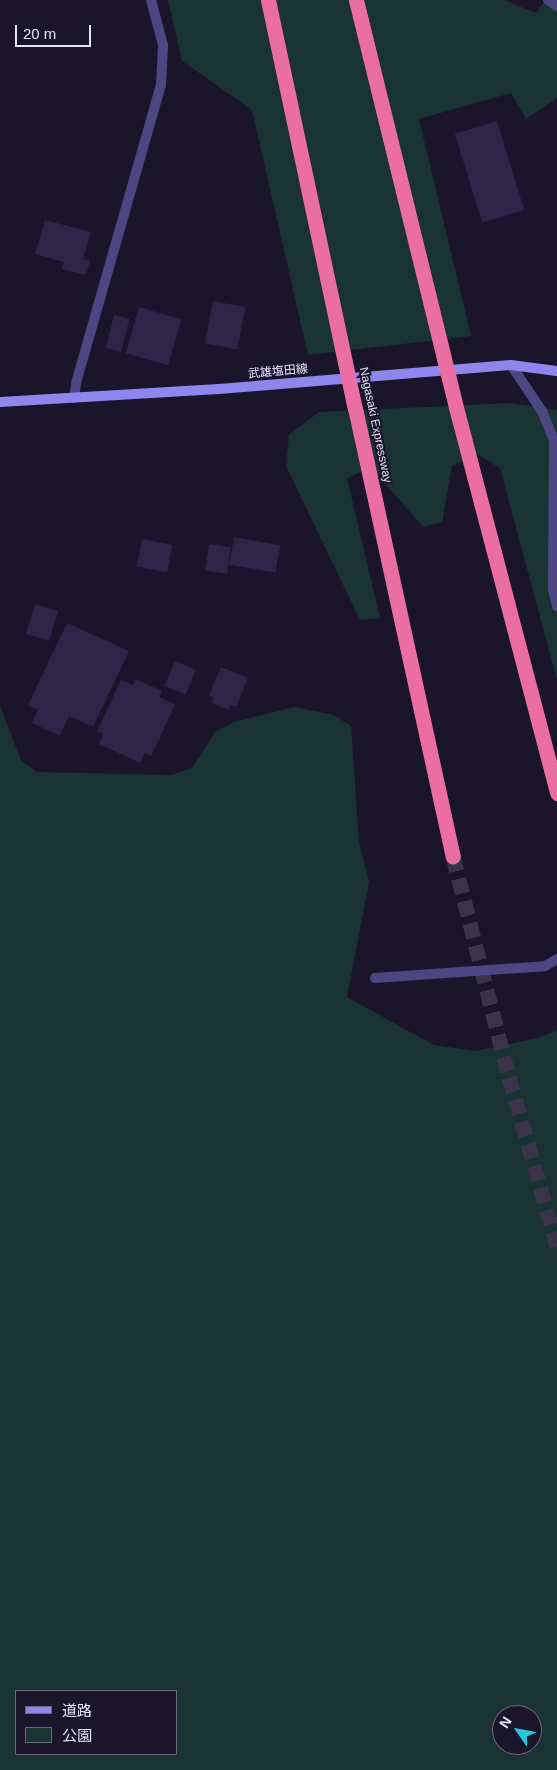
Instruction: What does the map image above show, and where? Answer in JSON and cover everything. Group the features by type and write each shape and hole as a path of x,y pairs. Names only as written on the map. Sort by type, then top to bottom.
{"highway":[{"name":"Nagasaki Expressway","path":"268,0 453,856"},
{"path":"356,0 458,415 557,793"}],"main road":[{"name":"武雄塩田線","path":"0,402 511,365 557,371"}],"street":[{"path":"74,398 76,383 161,85 163,45 151,0"},
{"path":"548,0 557,6"},
{"path":"511,365 542,411 554,440 553,589 557,607"},
{"path":"375,978 545,966 557,959"}],"green space":[{"path":"168,0 504,0 536,13 546,0 557,0 557,98 526,119 511,93 419,119 471,336 308,355 252,110 182,61"},
{"path":"510,403 557,410 557,680 500,468 477,454 452,466 442,522 423,527 371,467 347,478 380,618 360,620 286,466 289,435 319,412"},
{"path":"0,706 21,760 37,772 172,775 192,768 215,732 234,722 294,707 334,715 351,726 359,842 369,882 347,997 434,1045 475,1051 538,1038 557,1030 557,1770 0,1770"}],"building":[{"path":"497,121 524,210 482,223 455,134"},
{"path":"45,220 91,232 83,259 90,261 86,275 62,269 64,262 35,254"},
{"path":"213,301 245,307 237,350 205,343"},
{"path":"139,307 181,319 168,365 126,353"},
{"path":"114,315 130,319 121,352 106,348"},
{"path":"234,537 280,545 275,573 229,565"},
{"path":"142,539 172,545 167,572 137,566"},
{"path":"209,544 231,547 227,574 205,571"},
{"path":"35,604 58,611 49,641 26,634"},
{"path":"67,623 129,651 93,727 69,716 60,736 32,723 38,710 28,705"},
{"path":"175,661 196,670 186,695 164,686"},
{"path":"221,667 248,678 236,707 231,705 228,710 212,703 214,698 209,695"},
{"path":"136,679 162,691 159,697 175,705 151,756 145,753 140,763 99,744 103,734 97,731 121,680 133,685"}],"tunnel":[{"path":"453,856 509,1077 557,1246"}]}
